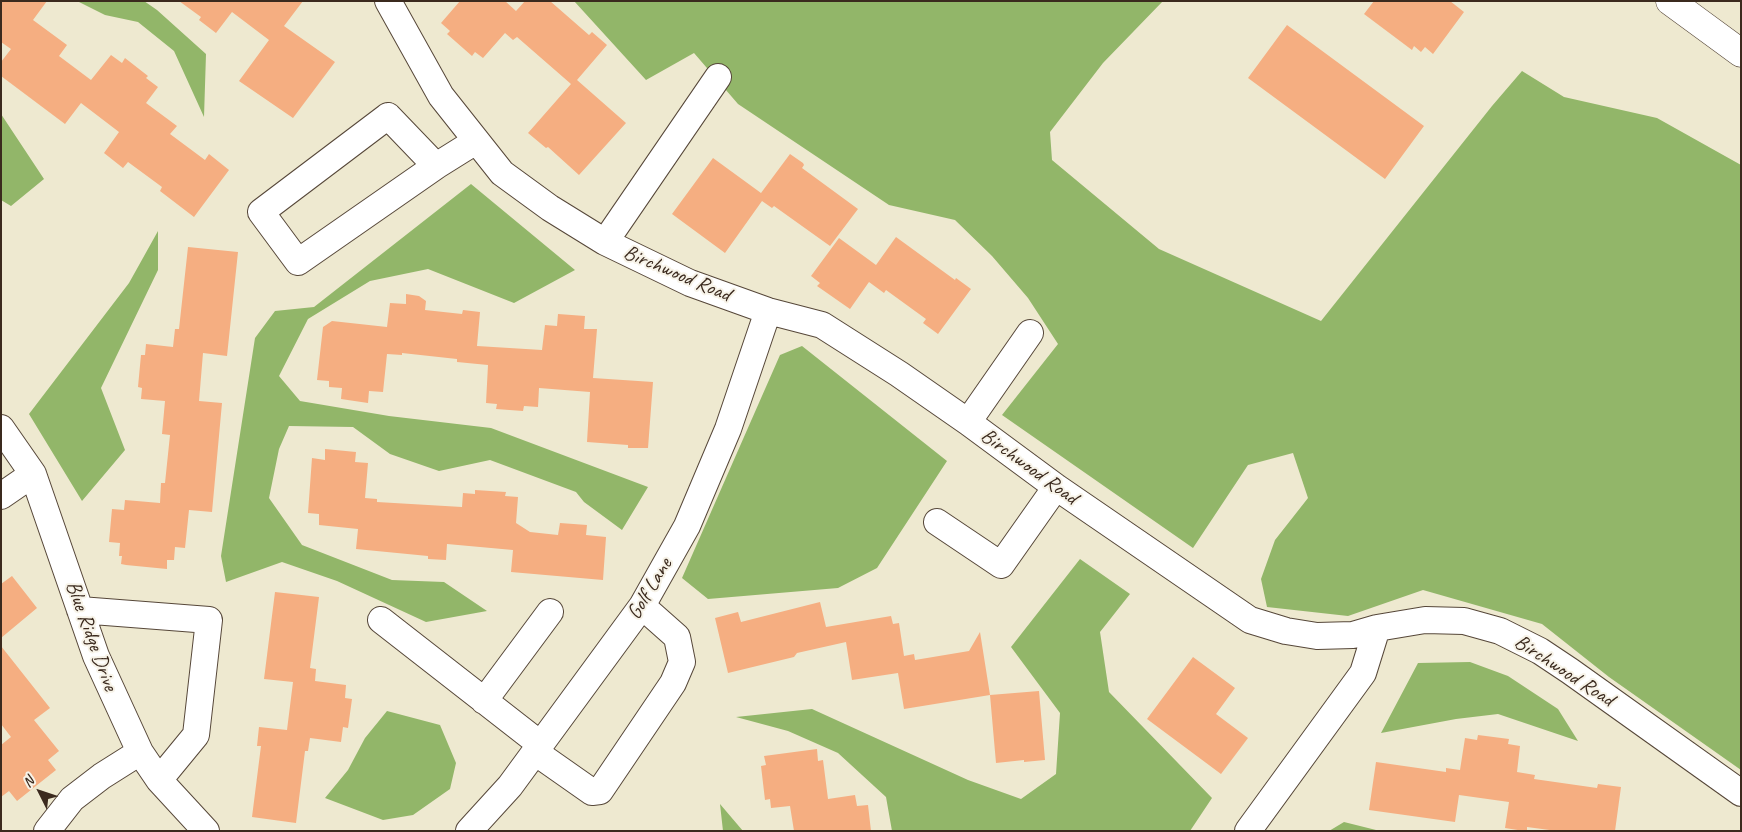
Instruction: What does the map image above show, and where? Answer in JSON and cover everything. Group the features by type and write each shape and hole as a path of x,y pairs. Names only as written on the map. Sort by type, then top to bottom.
{"main road":[{"path":"1670,1 1741,52"}],"street":[{"name":"Birchwood Road","path":"388,1 441,96 476,141 502,173 550,208 605,242 690,282 768,311 822,326 899,374 968,422 1056,488 1250,620 1286,631 1317,636 1353,635 1376,628 1425,620 1464,621 1500,631 1548,656 1741,793"},
{"path":"605,242 718,77"},
{"path":"436,166 388,116 261,212 298,262 436,166 476,141"},
{"name":"Golf Lane","path":"469,831 510,786 642,606 691,517 728,429 768,311"},
{"path":"968,422 1030,333"},
{"name":"Blue Ridge Drive","path":"1,428 33,474 96,656 140,752 159,780 206,831"},
{"path":"1,496 33,474"},
{"path":"937,522 1001,565 1056,488"},
{"path":"381,620 484,700 538,748 592,792 600,790 673,683 682,662 677,637 642,606"},
{"path":"80,610 209,620 196,735 159,780"},
{"path":"484,700 550,612"},
{"path":"1248,831 1363,673 1376,628"},
{"path":"47,831 72,799 102,776 140,752"}],"green space":[{"path":"77,1 144,1 157,10 206,54 204,117 174,51 138,22 105,15"},
{"path":"574,1 1163,1 1103,63 1050,132 1052,160 1159,249 1321,321 1522,71 1564,97 1657,118 1741,165 1741,770 1609,677 1542,624 1423,590 1348,616 1267,607 1261,579 1275,540 1308,498 1293,453 1248,465 1193,548 1002,415 1058,344 1028,298 992,256 955,220 889,205 738,104 694,53 646,80"},
{"path":"1,114 44,179 11,206 1,200"},
{"path":"471,184 575,270 514,303 428,269 370,281 308,319 279,376 300,401 389,416 491,428 648,487 622,530 584,502 576,492 490,460 439,471 390,454 353,427 289,426 279,449 269,498 302,545 392,580 444,582 487,611 426,622 337,581 282,562 226,582 221,556 255,338 275,311 314,307"},
{"path":"158,231 158,270 101,388 125,450 82,501 29,414 129,283"},
{"path":"802,346 947,461 877,568 838,588 708,599 682,578 780,355"},
{"path":"1080,559 1130,594 1100,632 1109,692 1212,798 1190,831 892,831 886,797 838,753 788,731 736,717 812,709 968,780 1021,799 1056,774 1060,713 1011,647"},
{"path":"1470,662 1508,676 1558,709 1578,741 1498,714 1456,719 1381,733 1418,663"},
{"path":"387,711 440,725 456,763 450,789 413,815 383,820 325,798 348,770 365,738"},
{"path":"720,804 743,831 723,831"},
{"path":"1344,822 1380,831 1329,831"}],"building":[{"path":"1,1 47,1 33,20 67,45 59,56 91,80 111,55 122,63 125,58 148,76 146,78 158,87 146,103 177,126 170,134 205,160 209,154 229,170 194,217 160,191 162,187 128,162 123,168 104,153 119,132 81,103 65,124 1,76 1,62 11,49 1,42"},
{"path":"179,1 303,1 284,26 335,62 293,118 239,81 269,40 232,12 216,33 199,20 201,17"},
{"path":"460,1 505,1 516,11 525,1 550,1 589,35 592,32 607,45 577,80 626,123 579,175 548,147 546,148 528,133 571,84 517,37 513,40 505,33 483,58 475,52 472,56 447,34 450,31 441,23"},
{"path":"1374,1 1450,1 1464,12 1433,54 1425,47 1421,52 1414,46 1412,50 1364,14"},
{"path":"1287,25 1424,126 1385,179 1248,78"},
{"path":"790,154 803,163 802,168 858,209 830,246 774,206 772,208 762,201 725,253 672,214 713,158 761,193"},
{"path":"896,237 955,280 956,278 971,289 938,334 923,323 926,319 886,290 884,293 869,282 850,309 817,286 820,283 811,276 839,238 876,265"},
{"path":"188,247 238,252 227,356 203,353 199,401 222,403 212,512 189,510 185,548 175,547 174,560 167,560 167,569 121,564 122,556 119,556 120,543 109,542 112,509 124,510 125,500 160,503 161,483 165,483 170,435 162,434 165,401 141,399 142,388 138,387 141,355 145,355 146,344 173,347 175,329 179,329"},
{"path":"406,294 419,296 426,301 425,310 462,314 463,310 480,312 477,346 542,350 545,325 557,326 558,314 585,316 584,329 597,329 593,378 653,382 648,448 628,448 628,445 587,442 590,392 539,388 538,407 524,406 523,411 496,409 497,404 486,403 488,365 457,362 457,359 402,353 402,355 387,354 383,392 369,391 368,403 341,399 342,388 329,387 329,381 317,380 323,327 332,321 387,327 390,303 406,304"},
{"path":"325,449 356,452 355,462 368,463 365,498 377,499 377,502 462,507 463,493 475,494 475,490 506,492 505,496 518,497 516,523 530,532 558,535 560,523 587,525 586,535 606,537 603,580 511,572 513,550 447,544 446,560 428,559 428,556 356,549 358,529 319,525 319,514 308,513 312,458 325,460"},
{"path":"12,576 37,608 1,638 1,584"},
{"path":"275,592 319,597 310,668 316,669 315,681 346,685 345,698 352,699 348,728 343,727 341,742 310,738 308,751 305,751 296,823 252,817 261,746 257,746 259,727 287,730 293,682 264,679"},
{"path":"820,602 826,627 891,616 893,624 899,623 904,656 914,654 915,660 969,651 980,632 990,695 904,709 898,673 852,680 846,642 797,653 794,657 728,673 715,618 738,612 741,622"},
{"path":"1,646 50,708 34,720 59,751 48,760 56,770 17,801 9,791 1,797 1,745 11,737 1,724"},
{"path":"1193,657 1235,688 1216,714 1248,738 1221,774 1147,719"},
{"path":"1039,691 1045,760 996,763 990,695"},
{"path":"1478,735 1509,739 1508,744 1520,746 1517,772 1535,775 1534,779 1597,788 1598,784 1621,787 1615,831 1557,831 1527,827 1527,831 1524,831 1505,828 1509,802 1459,795 1455,822 1369,810 1376,762 1446,772 1446,768 1460,770 1465,738 1477,740"},
{"path":"817,749 818,761 823,760 828,799 855,795 857,806 868,805 871,831 794,831 790,806 771,808 770,799 765,800 761,766 766,765 764,756"}]}
